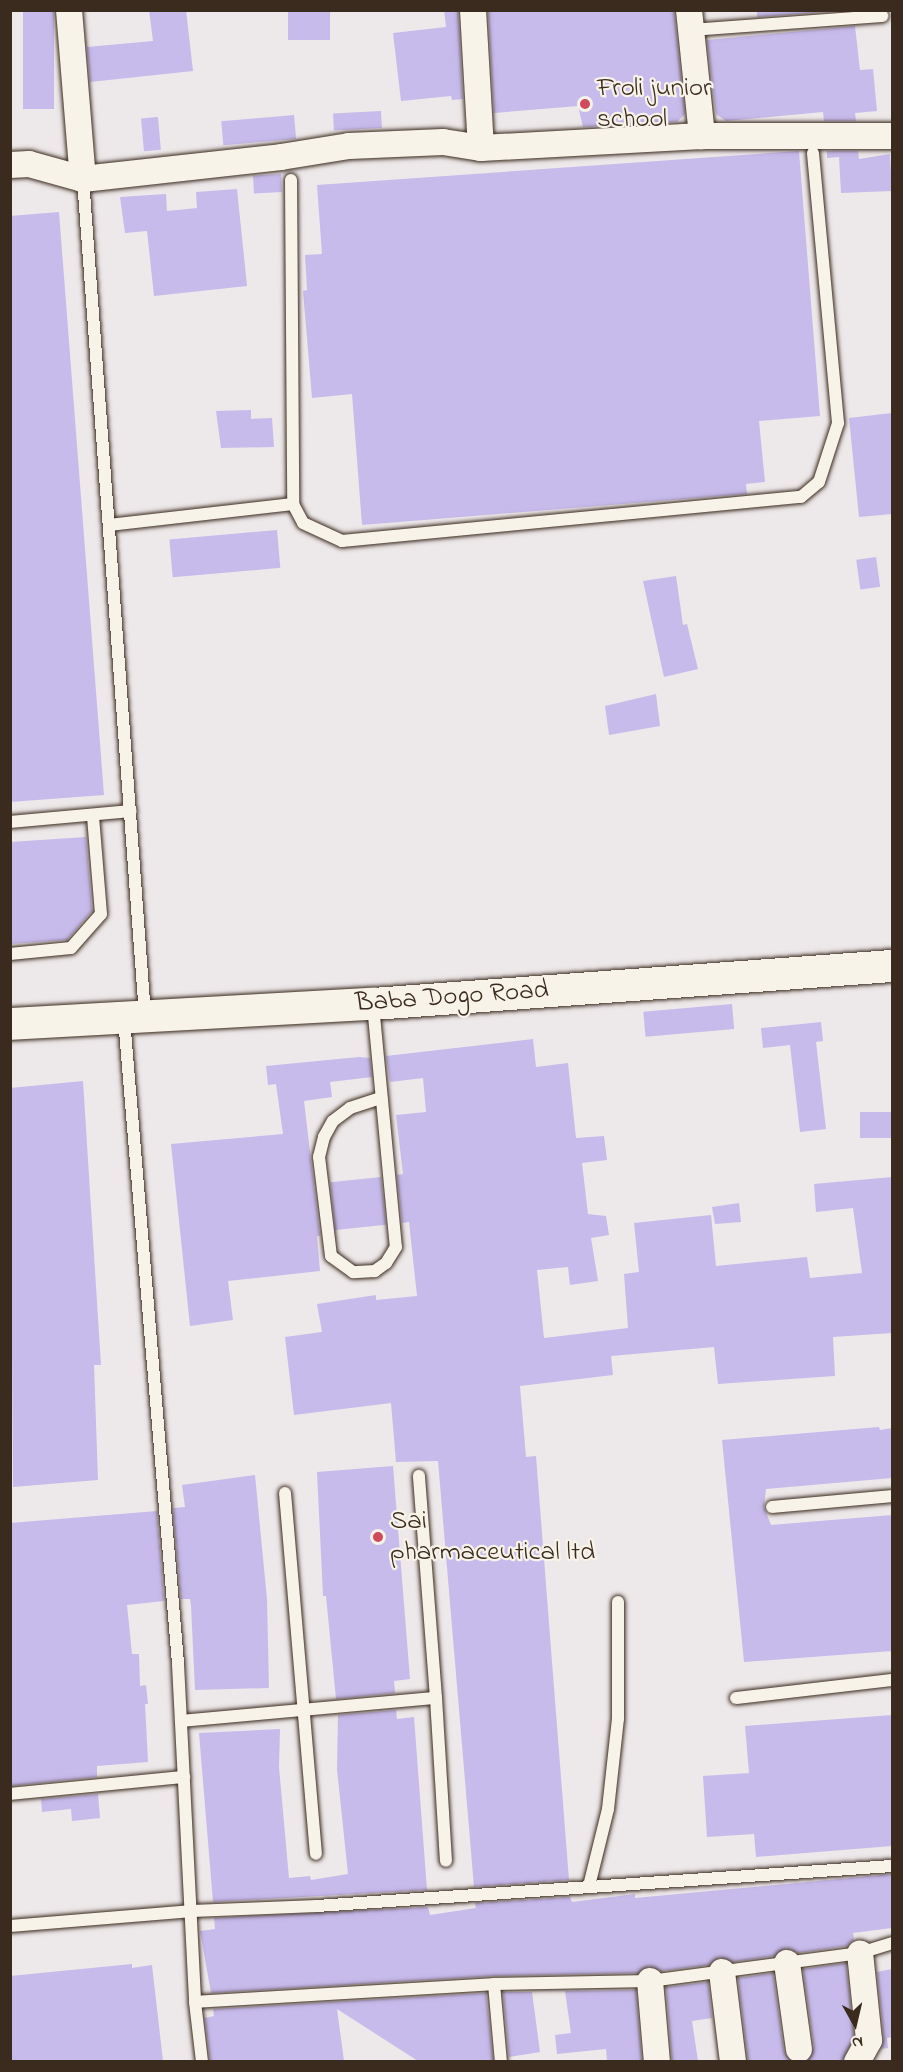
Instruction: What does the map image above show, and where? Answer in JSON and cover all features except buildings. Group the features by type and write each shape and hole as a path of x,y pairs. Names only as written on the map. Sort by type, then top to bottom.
{"street":[{"path":"69,10 83,179"},
{"path":"473,10 482,148"},
{"path":"689,20 702,136"},
{"path":"10,165 29,164 83,179 281,157 349,146 443,142 482,148 702,136 892,136"},
{"name":"Baba Dogo Road","path":"10,1024 373,1004 892,966"},
{"path":"857,2061 869,2040 860,1953"},
{"path":"787,1964 799,2049"},
{"path":"722,1972 733,2061"},
{"path":"650,1981 657,2061"}],"lane":[{"path":"689,20 882,16"},
{"path":"291,180 293,504 303,523 342,541 801,497 819,482 838,423 813,153"},
{"path":"83,179 130,811 134,1016 181,1721 195,2002 202,2061"},
{"path":"109,525 293,504"},
{"path":"10,822 130,811"},
{"path":"10,954 71,948 101,914 93,816"},
{"path":"373,1004 396,1247 386,1263 375,1271 353,1272 332,1256 319,1157 324,1137 333,1121 350,1108 381,1098"},
{"path":"419,1476 446,1862"},
{"path":"285,1493 316,1854"},
{"path":"772,1507 892,1496"},
{"path":"589,1886 608,1809 618,1719 618,1602"},
{"path":"736,1698 892,1680"},
{"path":"181,1721 436,1698"},
{"path":"10,1794 184,1777"},
{"path":"10,1926 192,1911 317,1906 892,1866"},
{"path":"195,2002 494,1984 650,1981 860,1953 892,1943"},
{"path":"494,1984 501,2061"}],"place":[{"name":"Froli junior school","path":"585,104"},
{"name":"Sai pharmaceutical ltd","path":"378,1537"}]}
